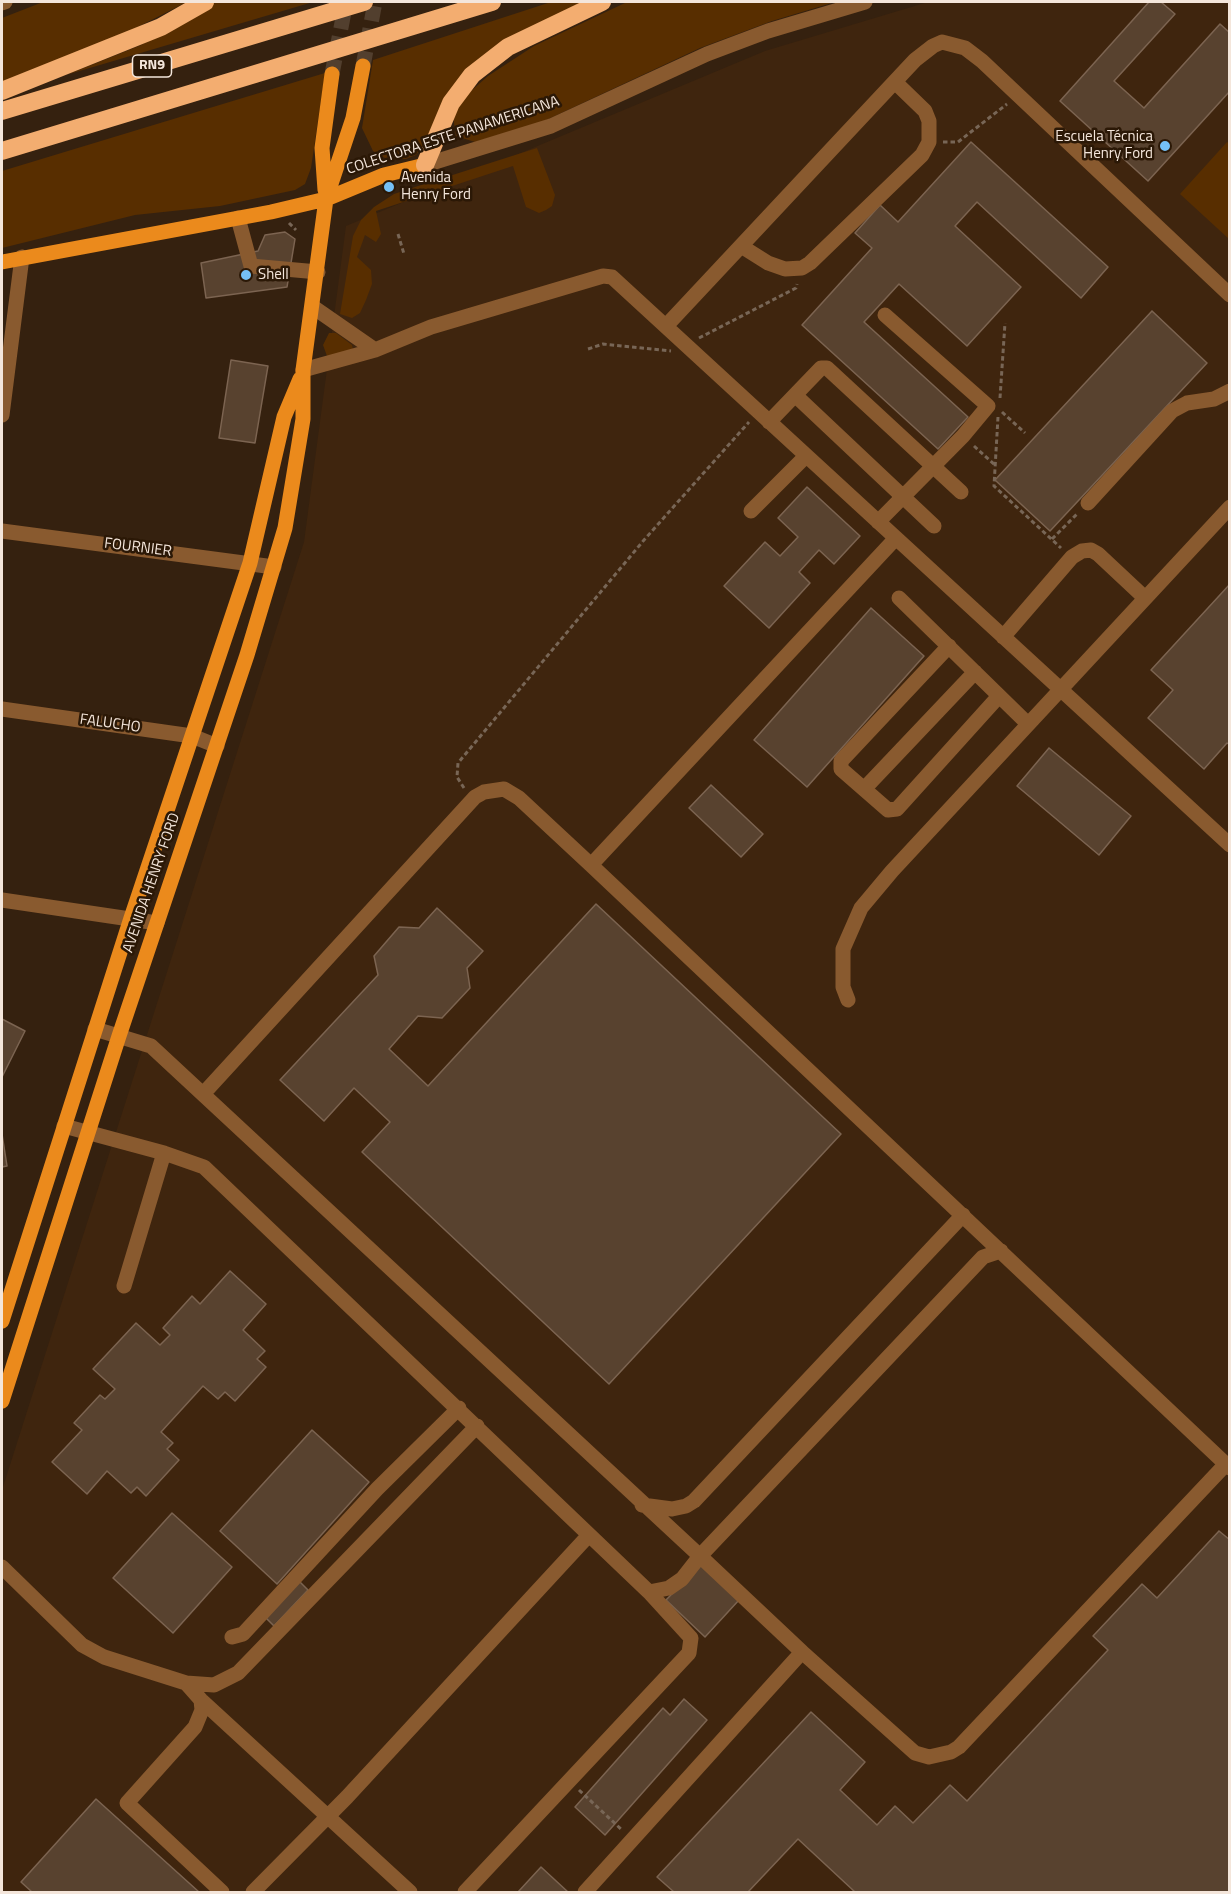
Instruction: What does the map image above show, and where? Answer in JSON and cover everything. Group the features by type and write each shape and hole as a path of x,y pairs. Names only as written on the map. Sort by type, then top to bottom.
{"highway":[{"path":"2,91 160,27 205,2"},
{"name":"RN9","path":"2,111 364,2"},
{"name":"RN9","path":"2,151 492,2"},
{"path":"425,165 451,103 472,75 508,47 602,2"}],"main road":[{"name":"AVENIDA HENRY FORD","path":"2,1401 119,1036 217,746 274,567 294,488 303,419 303,370 318,272 326,199 353,118 363,66"},
{"path":"326,199 322,148 332,74"},
{"name":"COLECTORA ESTE PANAMERICANA","path":"2,262 238,218 326,199 384,175 425,165"},
{"name":"AVENIDA HENRY FORD","path":"2,1321 131,918 250,563 284,417 303,370"}],"street":[{"name":"COLECTORA ESTE PANAMERICANA","path":"425,165 552,126 707,54 768,31 866,2"},
{"path":"666,326 915,60 942,42 965,48 1230,295"},
{"path":"741,246 768,263 785,269 802,268 810,263 922,155 929,142 929,121 924,111 895,82"},
{"path":"238,218 251,266 318,272"},
{"path":"2,415 22,257"},
{"path":"303,370 375,350 431,327 603,276 620,281 763,417 1230,845"},
{"path":"313,307 375,350"},
{"path":"879,522 963,436 988,406 885,315"},
{"path":"763,417 795,395 821,368 827,368 961,492"},
{"path":"1088,503 1172,411 1187,403 1214,399 1230,391"},
{"path":"795,395 934,526"},
{"path":"751,511 806,456"},
{"path":"848,1000 843,987 843,949 861,909 1060,688 1230,507"},
{"name":"FOURNIER","path":"2,531 274,567"},
{"path":"591,865 896,538"},
{"path":"1003,637 1072,557 1082,551 1098,554 1145,598"},
{"path":"899,598 1028,724"},
{"path":"949,646 841,761 841,769 888,810 897,809 999,696"},
{"path":"864,789 975,672"},
{"name":"FALUCHO","path":"2,709 192,736 217,746"},
{"path":"95,1029 151,1046 204,1093 642,1505 915,1753 929,1757 959,1748 1228,1466 511,792 494,789 475,797 204,1093"},
{"path":"2,900 157,923"},
{"path":"64,1126 193,1161 212,1174 649,1592 691,1638 689,1653 465,1893"},
{"path":"124,1286 164,1153"},
{"path":"642,1505 672,1509 686,1506 694,1501 963,1215"},
{"path":"649,1592 669,1588 682,1579 700,1556 983,1257 1001,1251"},
{"path":"232,1637 243,1634 377,1489 459,1408"},
{"path":"2,1567 82,1645 104,1657 186,1683 214,1685 238,1673 477,1426"},
{"path":"253,1893 589,1535"},
{"path":"585,1893 802,1652"},
{"path":"186,1683 201,1700 410,1893"},
{"path":"201,1700 202,1710 195,1727 127,1803 222,1893"}],"path":[{"path":"929,142 958,142 1019,96"},
{"path":"285,220 296,230"},
{"path":"398,234 404,254"},
{"path":"588,349 603,344 668,352 796,288 802,268"},
{"path":"1005,323 994,486 1072,557"},
{"path":"999,409 1025,433"},
{"path":"475,797 459,783 458,763 644,540 763,417"},
{"path":"963,436 995,465"},
{"path":"1052,539 1088,503"},
{"path":"569,1781 632,1840"}],"shaded area":[{"path":"43,2 187,2 114,39 2,82 2,18"},
{"path":"216,2 313,2 66,75 141,45"},
{"path":"551,2 593,2 490,52 416,155 406,159 385,158 373,151 362,128 373,60"},
{"path":"627,2 835,2 772,21 700,48 542,122 475,142 456,136 453,116 463,98 488,76 534,46"},
{"path":"928,2 1229,2 1229,1892 2,1892 2,1490 304,542 346,226 765,51"},
{"path":"325,73 311,168 305,184 295,190 220,206 135,215 2,248 2,171"},
{"path":"1227,142 1230,144 1229,239 1180,194"},
{"path":"537,148 555,195 552,206 539,213 526,207 513,166 376,211 381,234 376,242 365,235 357,257 371,270 372,284 360,313 352,318 340,314 353,236 361,220 374,207 394,194"},
{"path":"329,333 336,333 352,345 353,350 327,356 323,345"}],"building":[{"name":"Escuela Técnica Henry Ford","path":"1149,2 1161,2 1175,14 1114,81 1144,108 1220,24 1230,33 1230,91 1148,181 1060,101"},
{"path":"971,142 1108,267 1081,298 977,202 955,226 1021,287 967,346 899,284 864,322 968,417 938,449 802,325 872,248 855,233 880,205 898,222"},
{"name":"Shell","path":"285,232 295,239 287,287 206,298 201,263 258,251 265,235"},
{"path":"1152,311 1207,363 1050,531 995,480"},
{"path":"231,360 268,366 255,443 219,438"},
{"path":"807,487 860,536 834,564 819,550 799,572 810,583 769,628 724,586 765,542 780,556 798,537 778,518"},
{"path":"1230,584 1230,745 1227,743 1204,769 1148,718 1173,690 1151,670"},
{"path":"871,608 924,656 807,787 754,740"},
{"path":"1049,748 1131,816 1099,855 1017,786"},
{"path":"711,785 763,834 741,857 689,808"},
{"path":"596,904 841,1134 609,1384 362,1152 390,1122 354,1088 324,1121 280,1080 378,975 374,956 399,927 419,928 437,908 483,951 467,968 470,988 442,1018 418,1016 389,1049 428,1086"},
{"path":"2,1019 25,1031 2,1077"},
{"path":"2,1134 7,1166 2,1167"},
{"path":"230,1271 266,1304 243,1330 265,1351 257,1359 266,1367 235,1401 225,1392 218,1399 203,1386 161,1432 173,1443 167,1449 179,1460 146,1496 137,1487 131,1493 107,1471 87,1494 52,1462 82,1430 74,1423 100,1395 105,1399 115,1389 93,1369 136,1323 160,1345 170,1335 163,1328 192,1296 200,1304"},
{"path":"312,1430 369,1482 277,1584 220,1531"},
{"path":"172,1513 232,1567 173,1633 113,1578"},
{"path":"1219,1531 1230,1540 1230,1892 855,1892 798,1839 748,1892 674,1892 657,1877 811,1712 865,1762 840,1790 877,1825 895,1806 913,1823 950,1785 967,1801 1108,1650 1093,1636 1142,1584 1157,1598"},
{"path":"701,1564 739,1600 705,1637 666,1600"},
{"path":"299,1581 308,1590 274,1626 265,1617"},
{"path":"684,1699 707,1720 605,1835 575,1807 663,1708 670,1715"},
{"path":"96,1799 199,1892 32,1892 21,1882"},
{"path":"541,1867 568,1892 518,1892"}],"tunnel":[{"path":"332,74 346,2"},
{"path":"363,66 375,2"}],"place":[{"name":"Escuela Técnica Henry Ford","path":"1165,146"},
{"name":"Avenida Henry Ford","path":"389,187"},
{"name":"Shell","path":"246,275"}]}
